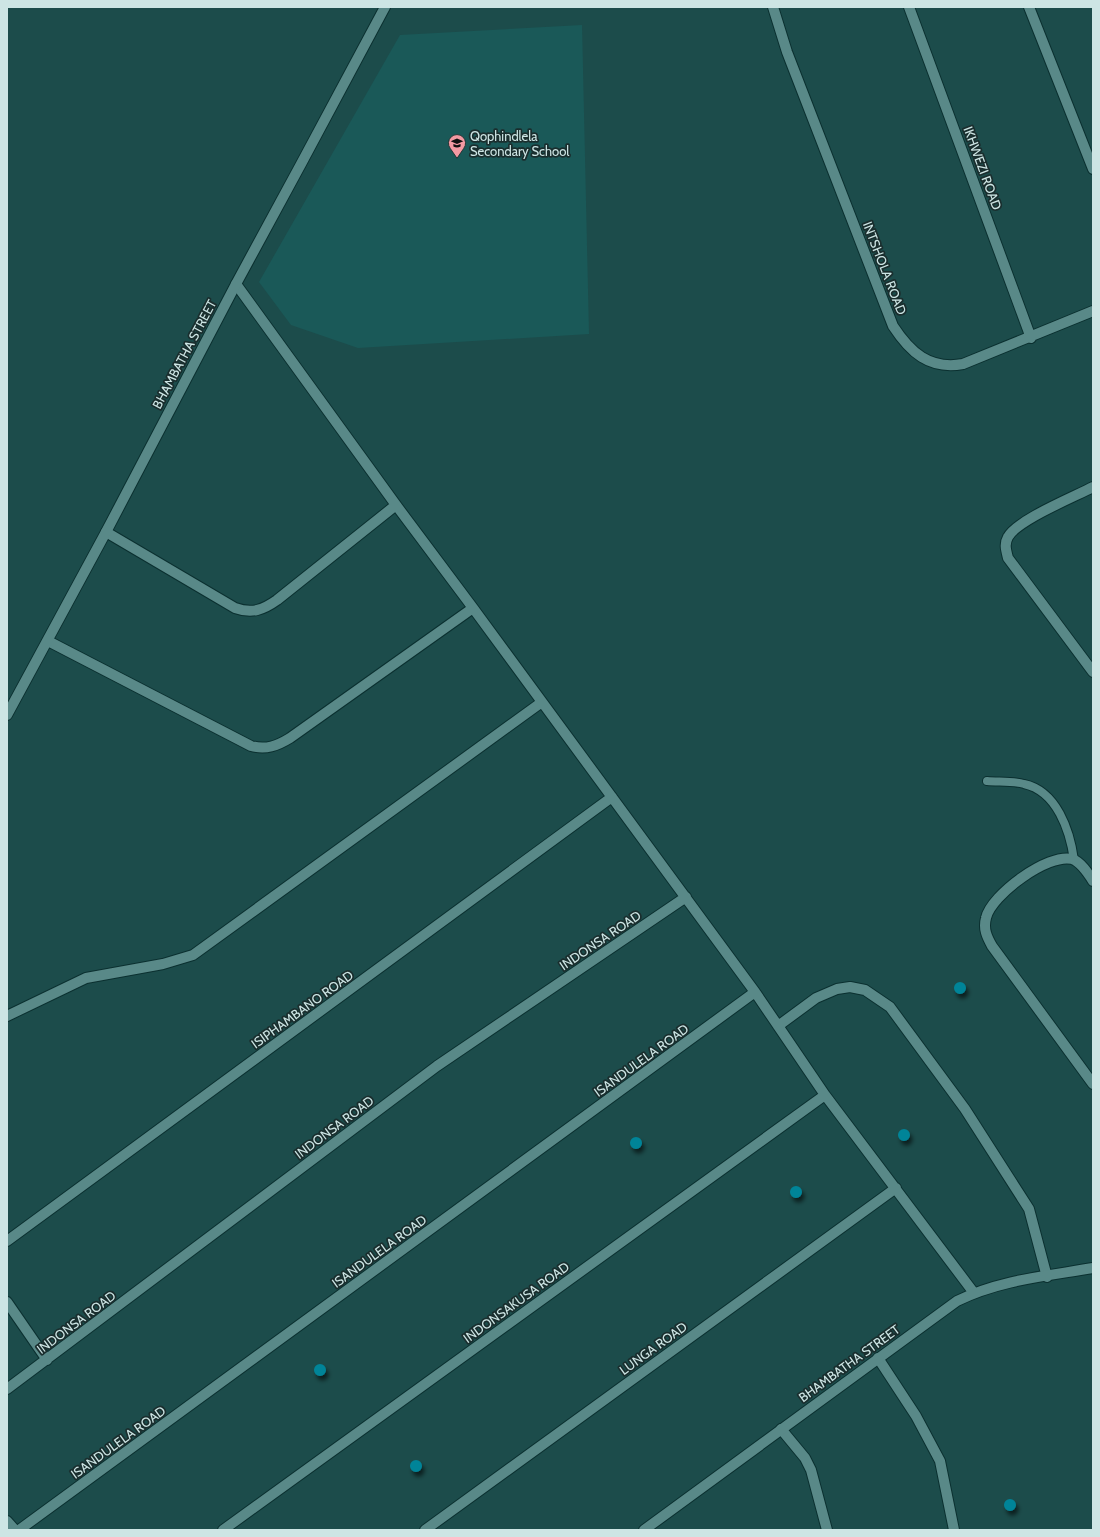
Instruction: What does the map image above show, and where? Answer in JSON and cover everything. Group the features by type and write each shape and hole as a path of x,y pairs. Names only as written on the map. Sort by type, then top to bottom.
{"street":[{"name":"BHAMBATHA STREET","path":"7,715 48,641 236,284 385,7"},
{"name":"INTSHOLA ROAD","path":"773,7 787,52 893,326 903,341 916,354 927,361 950,366 963,364 1031,338 1093,311"},
{"name":"IKHWEZI ROAD","path":"909,7 1031,338"},
{"path":"1029,7 1093,169"},
{"path":"236,284 396,505 686,897 755,992 825,1094 974,1293"},
{"path":"1093,487 1030,518 1010,534 1007,538 1005,549 1008,558 1093,672"},
{"path":"106,532 235,608 243,611 259,611 291,589 396,505"},
{"path":"48,641 251,746 267,748 290,738 473,608"},
{"path":"7,1016 86,978 163,964 193,955 542,702"},
{"name":"ISIPHAMBANO ROAD","path":"7,1241 612,797"},
{"path":"1093,881 1083,867 1074,860 1052,860 1014,884 994,901 986,916 984,929 992,946 1093,1084"},
{"name":"INDONSA ROAD","path":"7,1389 437,1066 686,897"},
{"path":"778,1026 816,998 838,989 850,987 865,990 890,1007 965,1110 1029,1210 1047,1277"},
{"name":"ISANDULELA ROAD","path":"19,1530 755,992"},
{"name":"INDONSAKUSA ROAD","path":"223,1530 825,1094"},
{"name":"LUNGA ROAD","path":"425,1530 896,1188"},
{"name":"BHAMBATHA STREET","path":"644,1530 957,1301 974,1293 1024,1280 1093,1268"},
{"path":"7,1302 46,1360"},
{"path":"878,1358 916,1416 940,1461 954,1530"},
{"path":"781,1429 805,1458 811,1470 827,1530"},
{"path":"7,1521 15,1530"}],"lane":[{"path":"987,781 1024,783 1036,788 1047,797 1067,826 1074,860"}],"shaded area":[{"name":"Qophindlela Secondary School","path":"582,25 589,334 358,348 291,325 259,282 400,35"}],"building":[{"path":"962,982 965,983 965,993 958,994 955,993 954,986 955,983"},
{"path":"906,1129 909,1130 909,1140 902,1141 899,1140 898,1133 899,1130"},
{"path":"638,1137 641,1138 641,1148 634,1149 631,1148 630,1141 631,1138"},
{"path":"798,1186 801,1187 801,1197 794,1198 791,1197 790,1190 791,1187"},
{"path":"322,1364 325,1365 325,1375 318,1376 315,1375 314,1368 315,1365"},
{"path":"418,1460 421,1461 421,1471 414,1472 411,1471 410,1464 411,1461"},
{"path":"1012,1499 1015,1500 1015,1510 1008,1511 1005,1510 1004,1503 1005,1500"}],"place":[{"name":"Qophindlela Secondary School","path":"457,158"}]}
